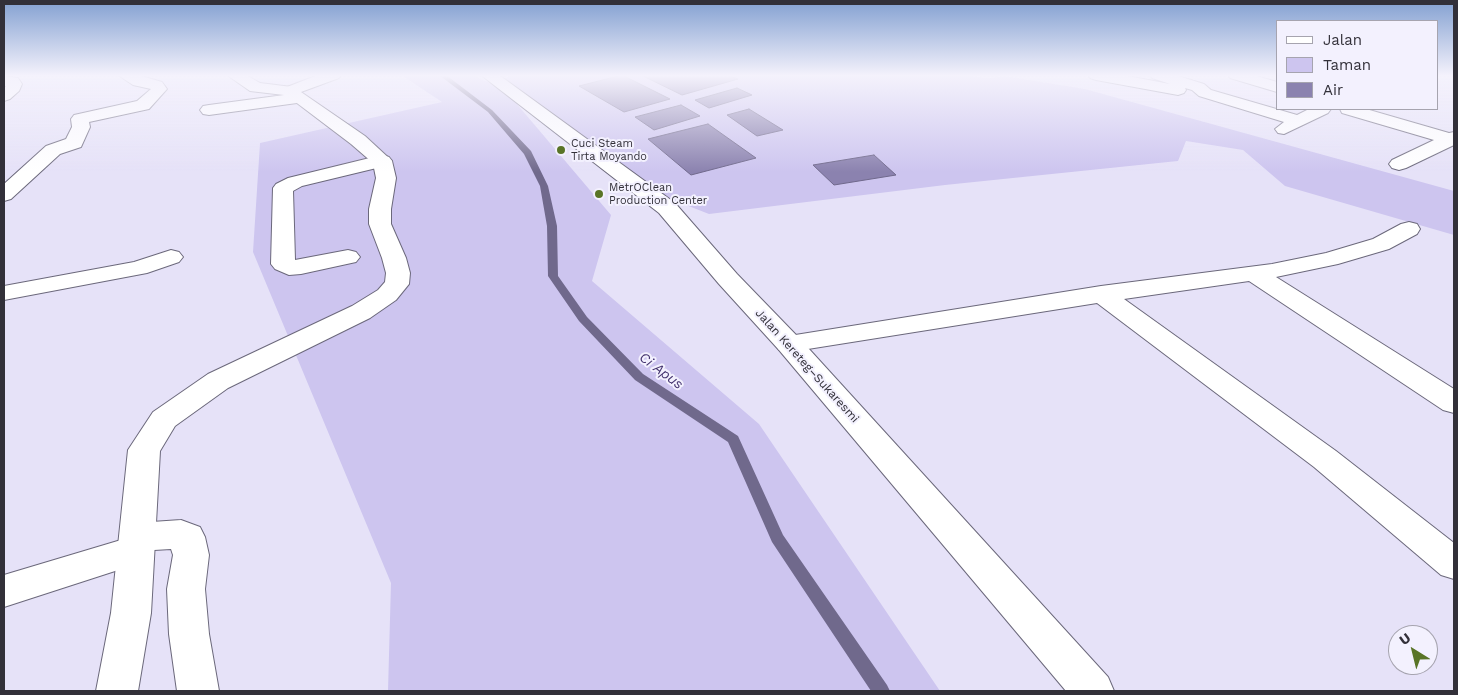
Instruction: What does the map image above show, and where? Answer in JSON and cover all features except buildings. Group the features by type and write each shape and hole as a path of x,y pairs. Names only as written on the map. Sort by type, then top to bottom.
{"street":[{"path":"4,195 53,150 74,143 81,127 80,119 132,107"},
{"path":"209,110 223,107"},
{"path":"117,691 131,613 144,450 164,420 218,381 361,312 387,295 397,284 398,273 394,258 380,224 380,208 386,178 382,161 313,107"},
{"name":"Jalan Kereteg–Sukaresmi","path":"532,107 667,208 728,279 789,344 1093,691"},
{"path":"1244,107 1292,125 1320,110"},
{"path":"1352,110 1453,139"},
{"path":"1400,164 1453,139"},
{"path":"348,257 301,267 289,268 283,264 284,188 295,182 382,161"},
{"path":"789,344 1101,294 1289,268 1381,244 1408,229"},
{"path":"4,294 139,268 171,257"},
{"path":"1254,274 1454,403"},
{"path":"1101,294 1325,459 1454,564"},
{"path":"4,591 136,543 181,534 187,537 191,555 186,589 189,634 198,691"}],"green space":[{"path":"418,107 520,107 611,215 592,281 759,424 940,691 388,691 391,583 253,252 260,143"},
{"path":"532,107 1152,107 1454,191 1454,235 1285,186 1243,150 1186,141 1178,161 945,185 709,214 640,187"}],"water":[{"path":"616,107 640,107 624,112"},
{"path":"672,107 685,107 700,116 654,130 635,117"},
{"path":"749,109 783,130 757,136 727,115"},
{"path":"708,124 756,158 691,175 648,139"},
{"path":"874,155 896,175 834,185 813,165"}],"waterway":[{"name":"Ci Apus","path":"485,107 528,153 544,186 552,226 553,276 583,319 639,377 733,439 777,538 881,691"}],"place":[{"name":"Cuci Steam Tirta Moyando","path":"561,150"},
{"name":"MetrOClean Production Center","path":"599,194"}]}
